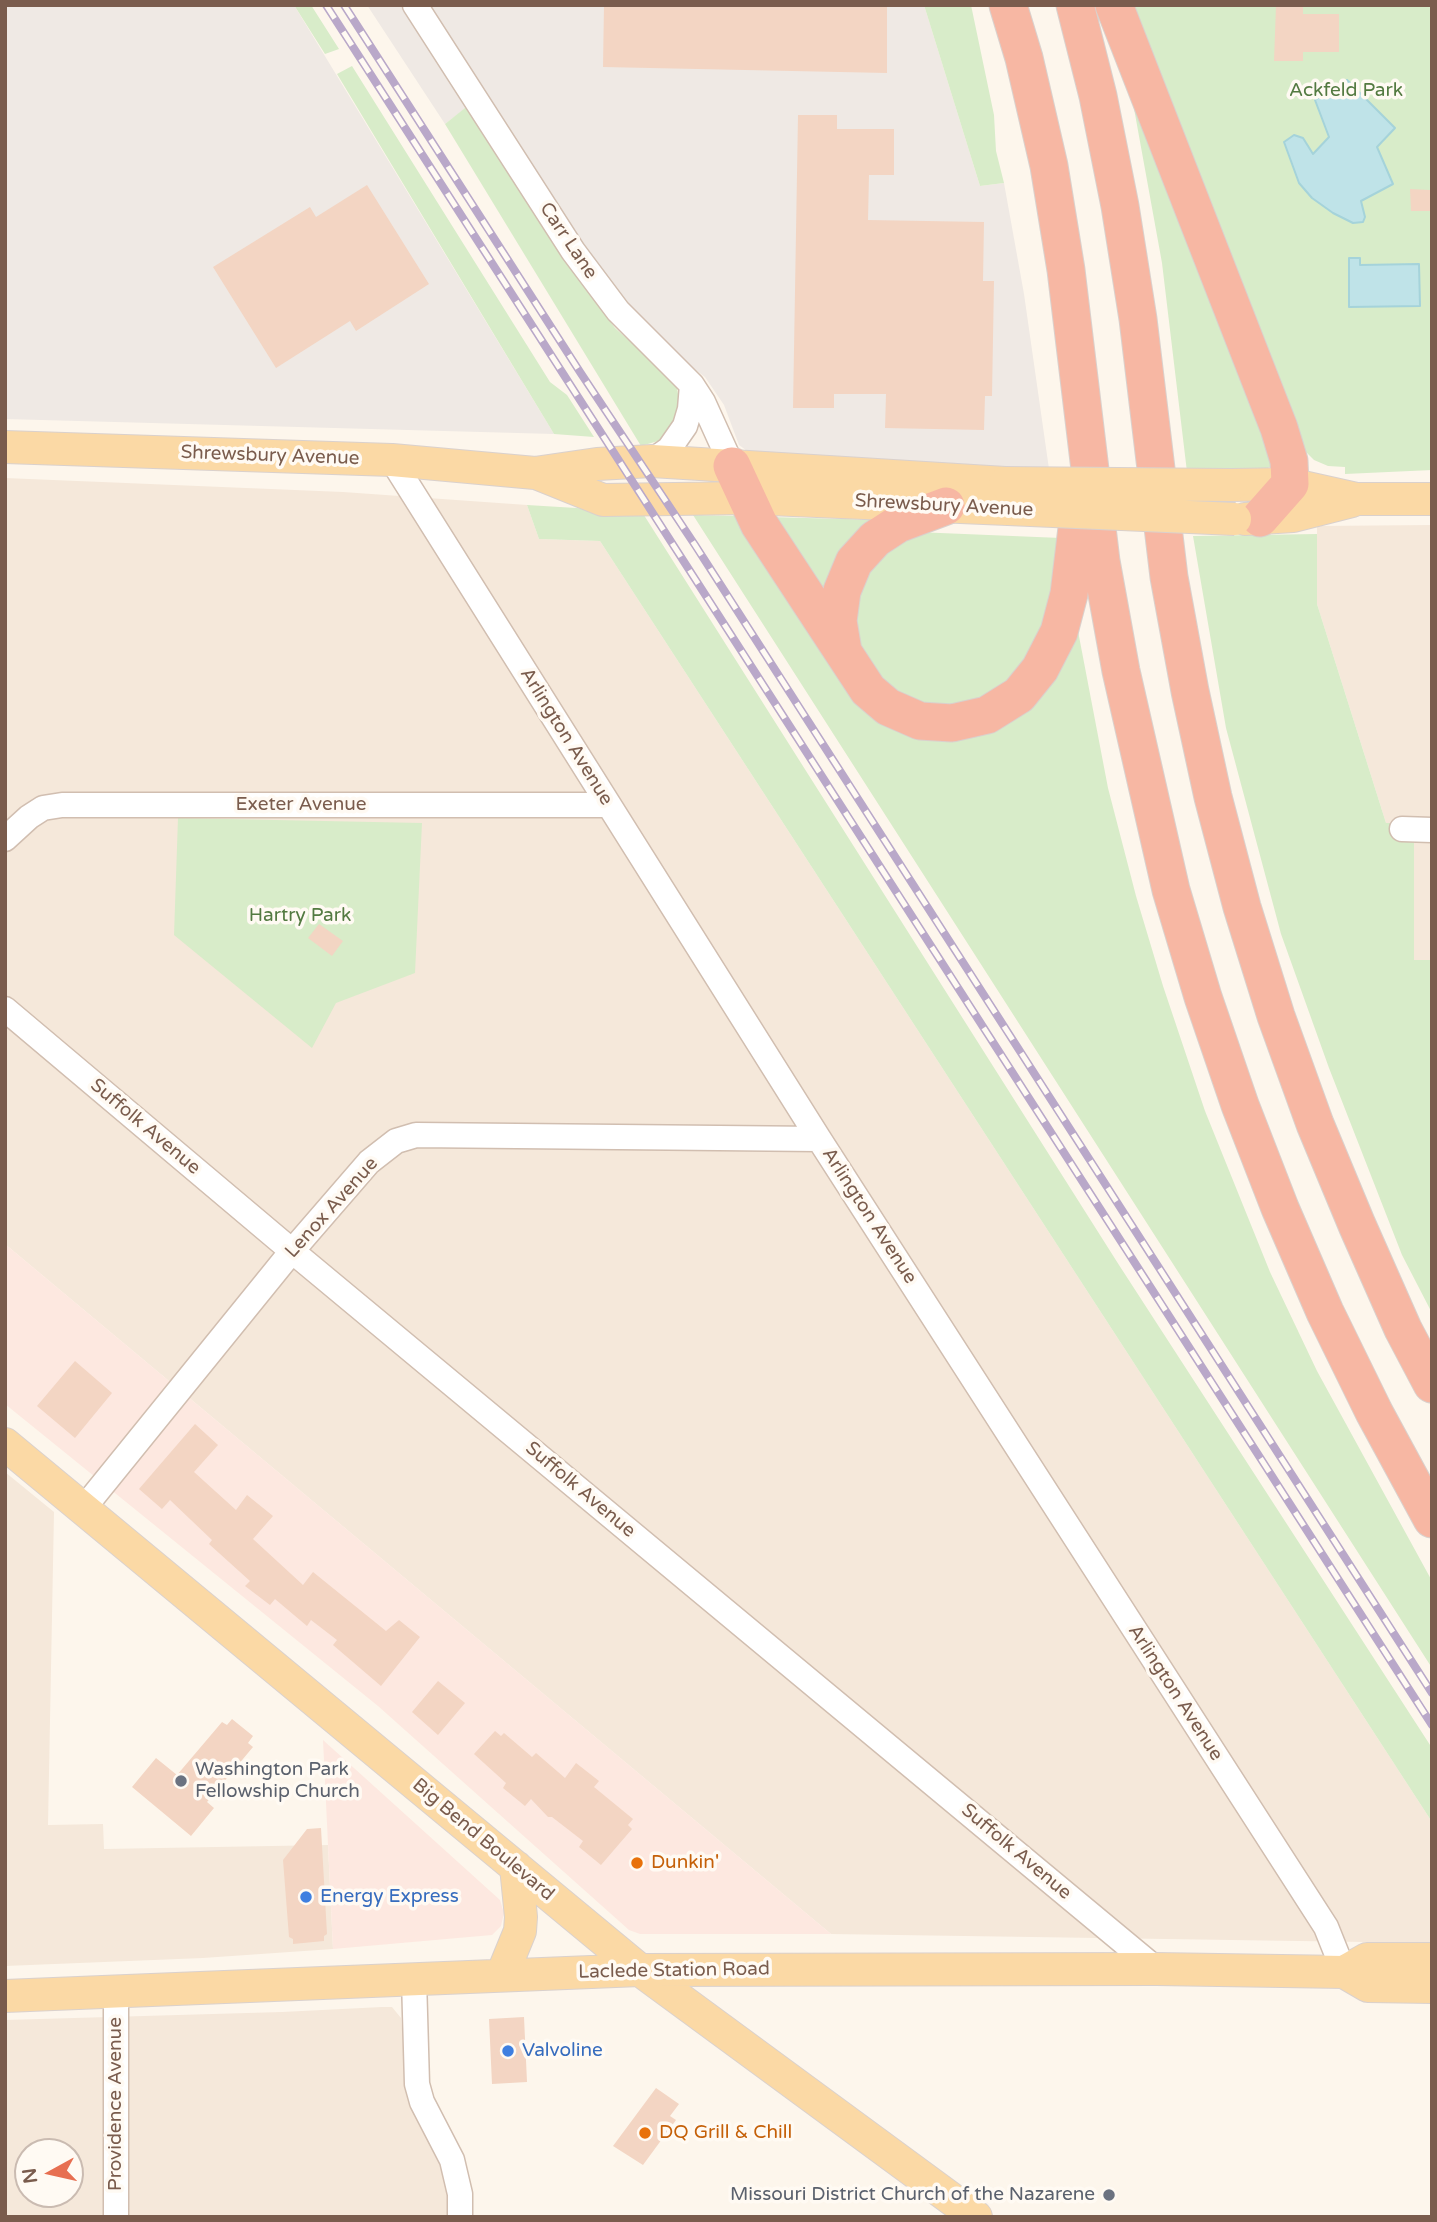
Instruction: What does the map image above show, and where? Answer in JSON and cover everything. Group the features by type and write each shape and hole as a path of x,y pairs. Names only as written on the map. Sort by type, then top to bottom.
{"highway":[{"path":"1008,5 1024,58 1049,166 1066,270 1101,561 1121,671 1171,890 1203,997 1240,1105 1280,1208 1320,1301 1374,1412 1432,1519"},
{"path":"1075,5 1098,96 1120,206 1138,319 1169,577 1189,691 1213,797 1242,907 1272,1004 1315,1124 1403,1329 1432,1384"},
{"path":"1114,5 1279,428 1289,461 1290,484 1278,501 1248,518"},
{"path":"739,482 759,524 868,690 888,706 920,721 952,723 987,715 1018,695 1040,669 1059,632 1069,594 1087,449"},
{"path":"844,655 838,621 842,591 854,562 875,539 898,524 946,506"}],"main road":[{"name":"Shrewsbury Avenue","path":"5,447 392,460 535,473 597,464 652,461 739,482 946,506 1007,496 1290,484 1356,499 1432,499"},
{"name":"Shrewsbury Avenue","path":"535,473 603,500 739,482 1007,496 1248,518 1293,516 1356,499"},
{"name":"Big Bend Boulevard","path":"5,1444 640,1969 976,2217"},
{"path":"502,1975 520,1931 516,1867"},
{"name":"Laclede Station Road","path":"1344,1972 1367,1959 1432,1959"},
{"name":"Laclede Station Road","path":"5,1996 640,1969 1156,1969 1344,1972 1368,1986 1432,1987"}],"street":[{"name":"Carr Lane","path":"415,5 573,251 618,311 692,385 703,402 739,482"},
{"path":"652,461 669,449 685,426 692,385"},
{"name":"Arlington Avenue","path":"392,460 819,1139 1326,1927 1344,1972"},
{"name":"Exeter Avenue","path":"5,839 43,808 62,805 608,805"},
{"path":"1402,829 1432,830"},
{"name":"Suffolk Avenue","path":"5,1009 1156,1969"},
{"name":"Lenox Avenue","path":"83,1509 292,1251 369,1163 396,1141 416,1135 819,1139"},
{"path":"414,1979 417,2084 422,2102 452,2160 460,2194 460,2217"},
{"name":"Providence Avenue","path":"116,1992 116,2217"}],"shaded area":[{"path":"5,5 294,5 554,434 5,419"},
{"path":"367,5 924,5 980,186 1004,183 1024,294 1049,469 929,467 754,456 739,445 724,405 705,377 673,353 621,303 485,93 445,124"},
{"path":"5,478 343,492 527,505 539,539 600,541 1432,1822 1432,1943 831,1934 5,1244"},
{"path":"1432,525 1432,960 1414,961 1414,824 1386,823 1317,604 1317,526"},
{"path":"5,1244 831,1934 640,1934 629,1930 378,1706 5,1404"},
{"path":"5,1472 54,1512 48,1825 103,1824 104,1849 328,1845 333,1949 203,1958 5,1966"},
{"path":"323,1740 500,1900 504,1913 501,1926 492,1935 333,1949"},
{"path":"392,2007 401,2018 408,2091 446,2172 451,2217 5,2217 5,2020"}],"green space":[{"path":"294,5 311,5 339,49 325,54"},
{"path":"924,5 971,5 994,115 996,151 1004,183 980,186"},
{"name":"Ackfeld Park","path":"1122,5 1432,5 1432,470 1345,474 1345,467 1328,466 1314,460 1296,442"},
{"path":"352,66 550,382 567,395 594,437 554,434 337,74"},
{"path":"1133,103 1271,435 1272,466 1264,470 1187,472 1162,263"},
{"path":"470,104 598,305 615,328 669,376 677,388 680,405 676,419 658,441 641,446 445,124"},
{"path":"527,505 642,512 1119,1265 1432,1748 1432,1822 600,541 539,539"},
{"path":"693,515 744,516 854,690 934,735 1078,631 1108,788 1136,896 1205,1111 1270,1272 1317,1371 1432,1581 1432,1668"},
{"path":"767,517 885,520 830,602"},
{"path":"916,532 1061,538 1062,585 1035,653 998,695 934,709 906,701 863,660 849,605 876,550"},
{"path":"1317,534 1317,604 1386,823 1414,823 1414,960 1432,960 1432,1313 1402,1255 1329,1068 1281,934 1226,728 1193,536"},
{"name":"Hartry Park","path":"178,818 422,823 415,973 336,1003 312,1048 174,935"}],"water":[{"path":"1347,80 1395,128 1377,147 1393,184 1361,201 1365,217 1363,222 1353,223 1312,198 1299,183 1284,142 1294,135 1303,138 1313,154 1329,137 1315,100"},
{"path":"1349,258 1360,258 1360,265 1419,264 1420,306 1349,307"}],"building":[{"path":"604,5 887,5 887,73 603,67"},
{"path":"1276,6 1303,6 1303,14 1339,14 1339,52 1303,52 1303,61 1274,61"},
{"path":"798,115 837,115 837,129 894,129 894,175 869,175 868,220 984,222 983,281 994,281 992,396 985,396 984,430 885,428 886,394 834,394 834,408 793,408"},
{"path":"367,185 429,284 356,331 350,321 276,368 213,267 310,207 316,217"},
{"path":"1410,189 1430,190 1430,211 1411,211"},
{"path":"319,924 343,941 332,956 308,938"},
{"path":"75,1361 112,1393 75,1438 37,1406"},
{"path":"195,1424 218,1445 194,1472 236,1510 247,1495 273,1516 253,1539 303,1585 313,1572 386,1631 399,1620 420,1637 381,1686 333,1645 337,1640 311,1620 307,1626 275,1599 270,1605 245,1586 250,1581 209,1544 212,1540 170,1500 162,1509 139,1489"},
{"path":"438,1681 465,1703 438,1735 412,1712"},
{"name":"Washington Park Fellowship Church","path":"232,1719 253,1736 248,1743 253,1747 207,1802 214,1808 191,1836 132,1787 156,1758 177,1775 222,1722 227,1725"},
{"path":"495,1731 501,1736 504,1733 532,1757 536,1753 565,1778 576,1763 599,1781 594,1787 633,1819 628,1825 632,1829 601,1865 579,1847 583,1841 552,1817 548,1817 531,1799 525,1806 503,1788 506,1783 474,1754"},
{"name":"Energy Express","path":"321,1828 327,1934 324,1941 293,1944 293,1939 289,1937 283,1860 307,1829"},
{"name":"Valvoline","path":"524,2017 527,2082 492,2084 489,2019"},
{"name":"DQ Grill & Chill","path":"656,2088 679,2104 670,2116 676,2120 643,2165 613,2146"}],"railway":[{"path":"326,5 1432,1725"},
{"path":"344,5 580,372 695,545 1432,1693"}],"place":[{"name":"Washington Park Fellowship Church","path":"181,1781"},
{"name":"Dunkin'","path":"637,1863"},
{"name":"Energy Express","path":"306,1897"},
{"name":"Valvoline","path":"508,2051"},
{"name":"DQ Grill & Chill","path":"645,2133"},
{"name":"Missouri District Church of the Nazarene","path":"1109,2195"}]}
